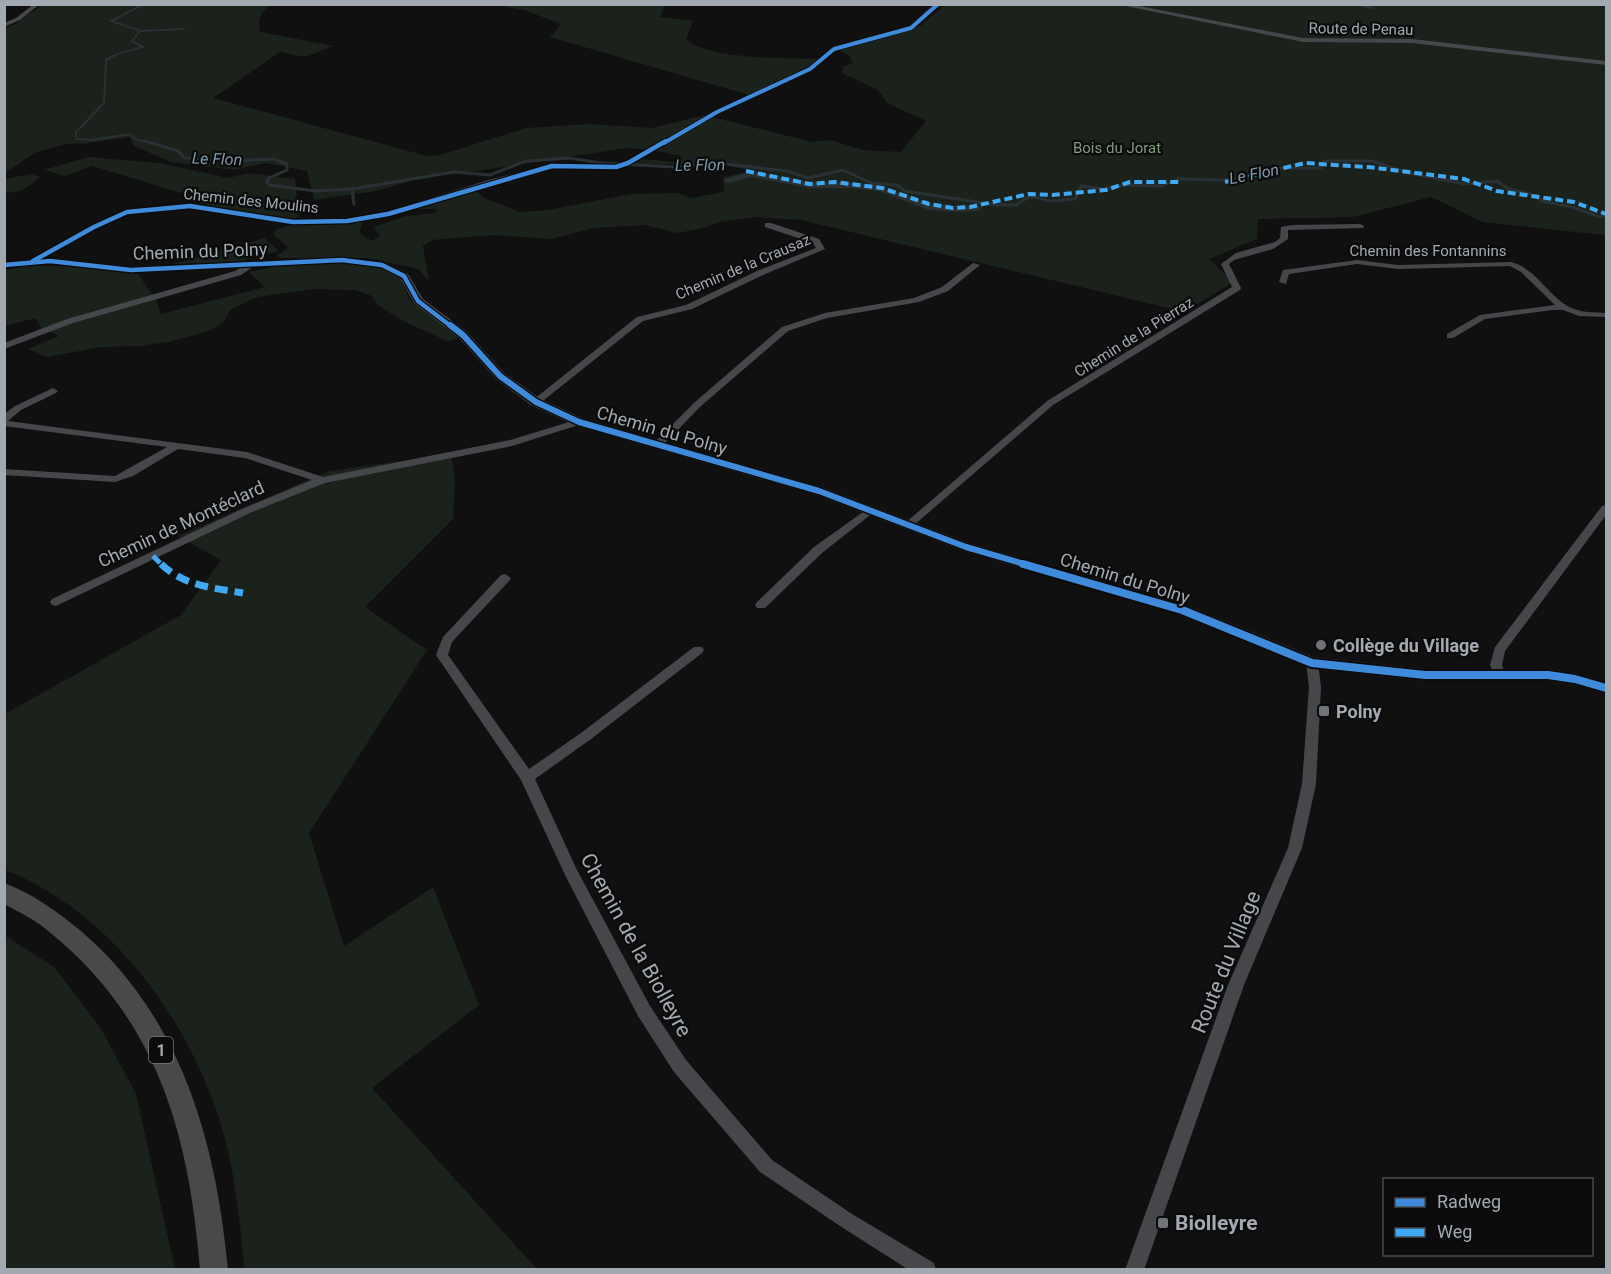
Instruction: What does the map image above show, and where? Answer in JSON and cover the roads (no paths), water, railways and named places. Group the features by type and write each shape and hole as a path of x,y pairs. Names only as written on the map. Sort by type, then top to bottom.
{"main road":[{"name":"1","path":"4,892 44,915 91,953 122,988 154,1035 178,1086 195,1141 207,1198 214,1269"}],"street":[{"path":"4,25 18,19 38,4"},
{"name":"Chemin des Moulins","path":"33,261 101,223 127,212 190,206 293,222 347,221 388,214 552,166 616,167 628,163 717,112 810,69 834,49 911,28 938,4"},
{"name":"Route de Penau","path":"1118,4 1294,39 1319,42 1412,41 1606,63"},
{"name":"Chemin de la Crausaz","path":"536,402 640,319 689,307 760,273 821,249 819,242 768,225"},
{"name":"Chemin de la Pierraz","path":"909,524 1050,404 1237,288 1225,264 1231,257 1278,245 1284,239 1284,229 1292,227 1360,226"},
{"name":"Chemin du Polny","path":"4,265 33,261 63,262 131,270 359,260 391,268 404,276 418,301 463,335 500,376 536,402 579,422 794,483 966,547 1182,610 1312,663 1425,675 1499,673 1548,675 1575,679 1606,688"},
{"name":"Chemin des Fontannins","path":"1283,282 1286,272 1357,262 1398,267 1510,264 1523,268 1539,287 1564,308 1576,313 1606,315"},
{"path":"657,445 698,404 785,329 825,316 916,300 945,289 976,265"},
{"path":"4,346 70,321 238,273 250,266"},
{"name":"Chemin des Fontannins","path":"1450,336 1483,317 1564,308"},
{"path":"4,419 18,408 53,391"},
{"name":"Chemin de Montéclard","path":"56,602 248,510 322,480 512,443 579,422"},
{"name":"Chemin de Montéclard","path":"4,423 175,448 247,455 322,480"},
{"path":"4,472 115,479 127,475 159,453 175,448"},
{"path":"1499,673 1496,665 1499,650 1606,508"},
{"path":"761,605 818,550 870,510"},
{"name":"Chemin de la Biolleyre","path":"505,578 447,640 442,655 527,777 571,873 633,991 680,1066 766,1166 846,1220 927,1269"},
{"path":"527,777 698,650"},
{"name":"Route du Village","path":"1134,1269 1236,985 1295,848 1309,784 1315,687 1312,663"}],"waterway":[{"name":"Le Flon","path":"140,31 111,21 144,4"},
{"path":"1352,4 1373,8"},
{"path":"140,31 184,29"},
{"name":"Le Flon","path":"140,31 132,41 143,47 117,54 106,60 104,103 76,132 76,139 93,140 130,134 137,140 151,143"},
{"name":"Le Flon","path":"145,141 151,143"},
{"name":"Le Flon","path":"151,143 178,151 185,158 230,161 273,159 287,164 287,170 269,178 267,182 269,185 316,191 352,189"},
{"name":"Le Flon","path":"352,189 454,172 490,175 526,161 570,158 601,163 675,167 717,163 787,171 808,178 843,170 871,183 897,185 905,191 997,205 1016,205 1030,196 1049,201 1075,199 1081,186 1104,189 1124,185 1162,186 1178,179 1223,180 1255,175 1274,168 1321,168 1324,161 1372,161 1408,173 1465,184 1497,181 1508,189 1530,194 1542,201 1572,207 1600,217 1606,215"},
{"path":"727,180 752,174 809,185 850,185 881,189 926,206 953,209 977,208"},
{"path":"352,189 354,204"}],"place":[{"name":"Collège du Village","path":"1321,645"},
{"name":"Polny","path":"1324,711"},
{"name":"Biolleyre","path":"1163,1223"}],"park label":[{"name":"Bois du Jorat","path":"1117,148"}]}
